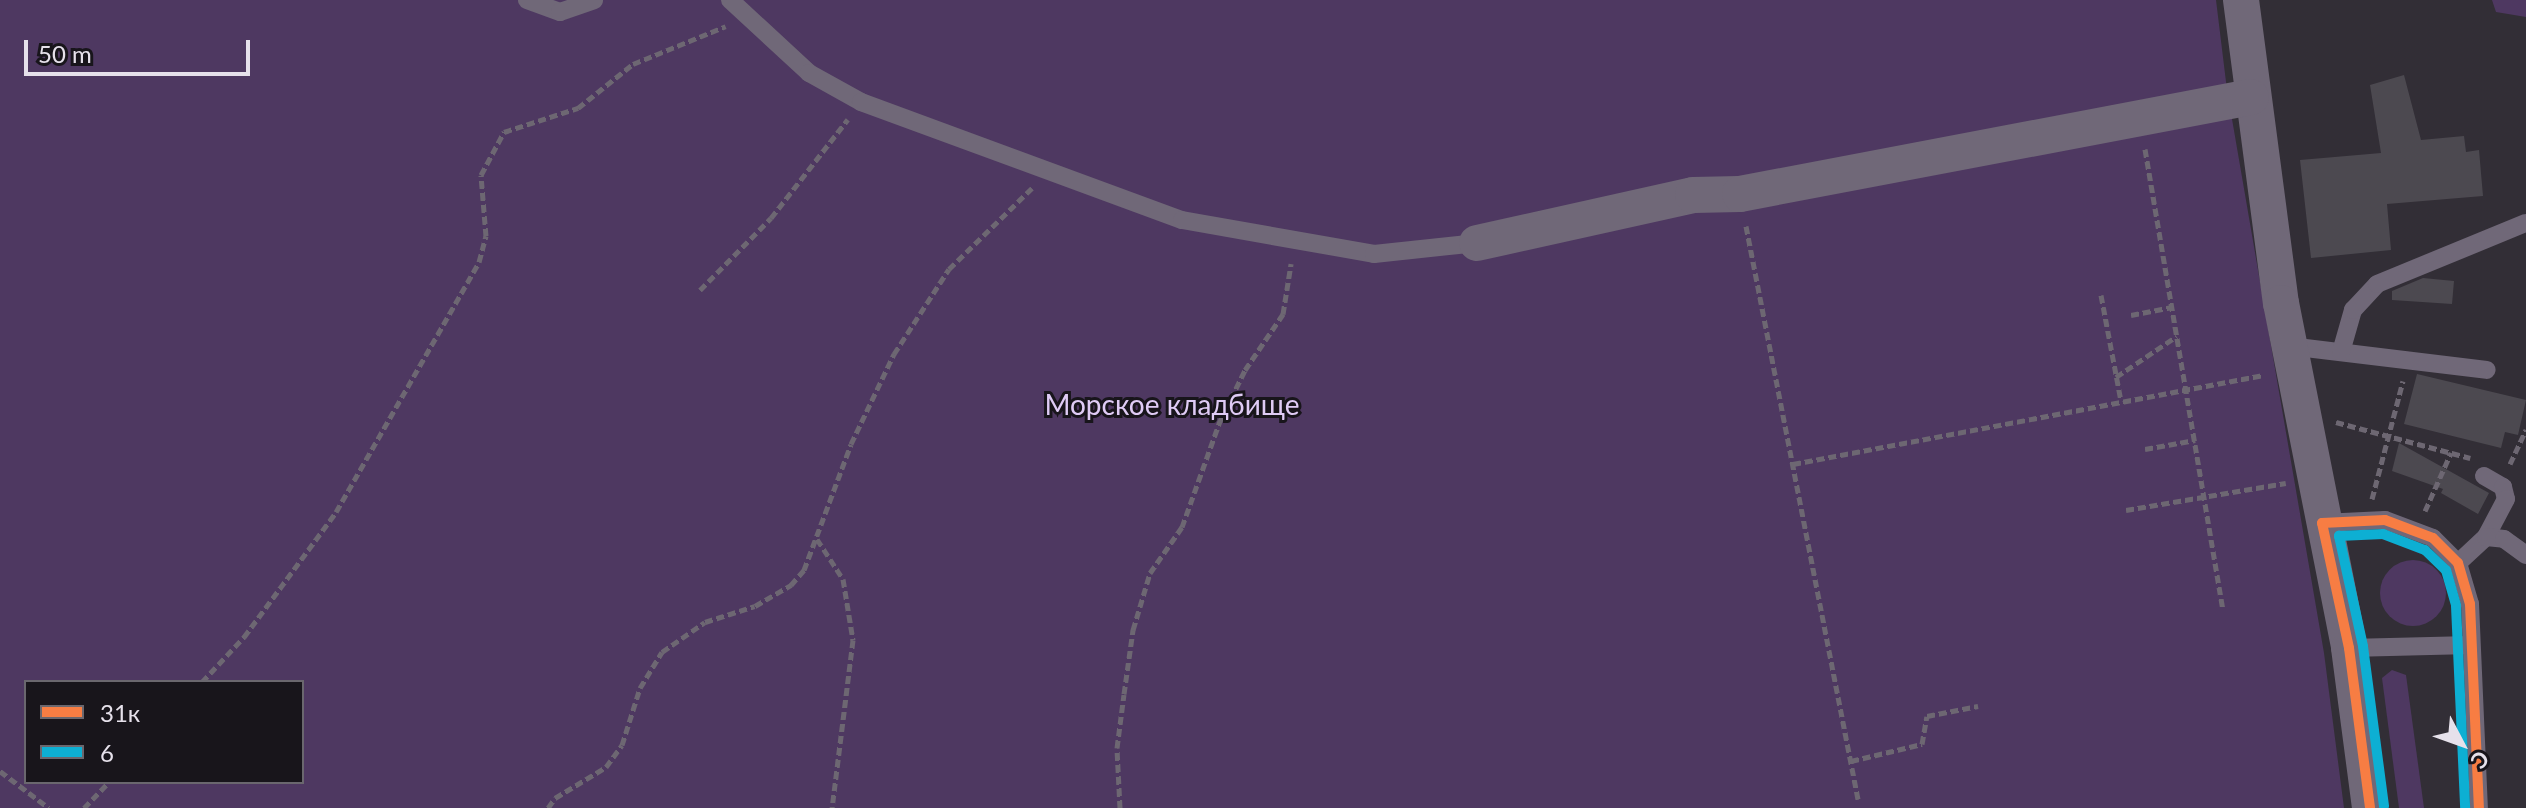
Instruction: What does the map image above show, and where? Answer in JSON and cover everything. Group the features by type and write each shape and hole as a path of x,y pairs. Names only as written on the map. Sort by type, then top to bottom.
{"street":[{"path":"2241,0 2251,97 2291,358 2349,648 2370,808"},
{"path":"1477,243 1693,195 1740,194 2251,97"}],"lane":[{"path":"527,0 560,12 594,0"},
{"path":"730,0 745,18 809,73 861,102 1182,220 1374,254 1477,243"},
{"path":"2341,352 2353,310 2377,284 2526,223"},
{"path":"2291,358 2341,352 2487,370"},
{"path":"2458,563 2486,537 2506,499 2503,487 2481,468"},
{"path":"2322,523 2366,519 2416,530 2444,545 2458,563 2470,604 2479,808"},
{"path":"2486,537 2504,539 2526,555"},
{"path":"2349,648 2471,645"}],"path":[{"path":"204,680 244,637 336,512 479,262 486,236 481,175 504,132 578,108 633,64 745,18"},
{"path":"700,290 771,218 861,102"},
{"path":"2139,116 2223,609"},
{"path":"548,808 555,798 606,767 622,745 640,688 662,652 705,622 755,606 791,585 804,570 851,444 894,354 949,269 1048,173"},
{"path":"1740,194 1858,799"},
{"path":"1120,808 1117,748 1133,630 1150,573 1182,527 1220,421 1245,370 1283,314 1295,238"},
{"path":"2101,295 2121,401"},
{"path":"2131,315 2172,307"},
{"path":"2116,377 2177,336"},
{"path":"1793,464 2186,390 2291,358"},
{"path":"2366,519 2390,436 2407,360"},
{"path":"2302,412 2451,453 2481,468"},
{"path":"2504,467 2514,461 2526,429"},
{"path":"2145,449 2195,440"},
{"path":"2416,530 2451,453"},
{"path":"2126,510 2314,479"},
{"path":"817,538 843,579 853,640 832,808"},
{"path":"1851,761 1922,744 1927,716 1978,706"},
{"path":"0,771 49,808"},
{"path":"84,808 107,784"}],"green space":[{"name":"Морское кладбище","path":"0,0 2216,0 2227,90 2324,653 2344,808 0,808"},
{"path":"2492,0 2526,0 2526,17 2496,12"},
{"path":"2413,560 2436,570 2446,593 2436,616 2413,626 2390,616 2380,593 2390,570"},
{"path":"2392,670 2406,675 2424,808 2399,808 2382,678"}],"building":[{"path":"2404,75 2421,140 2464,136 2466,152 2479,150 2483,196 2387,204 2391,250 2311,258 2300,160 2381,153 2370,85"},
{"path":"2423,278 2454,281 2452,304 2392,300 2392,291"},
{"path":"2417,374 2526,400 2518,435 2505,432 2501,448 2404,424"},
{"path":"2399,443 2489,493 2478,514 2441,493 2443,489 2392,471"}],"transit line":[{"name":"31к","path":"2322,523 2385,520 2433,538 2458,563 2470,604 2479,808"},
{"name":"31к","path":"2322,523 2349,648 2370,808"},
{"name":"6","path":"2384,806 2363,646 2339,536 2383,534 2425,550 2446,570 2456,606 2465,808"}]}
